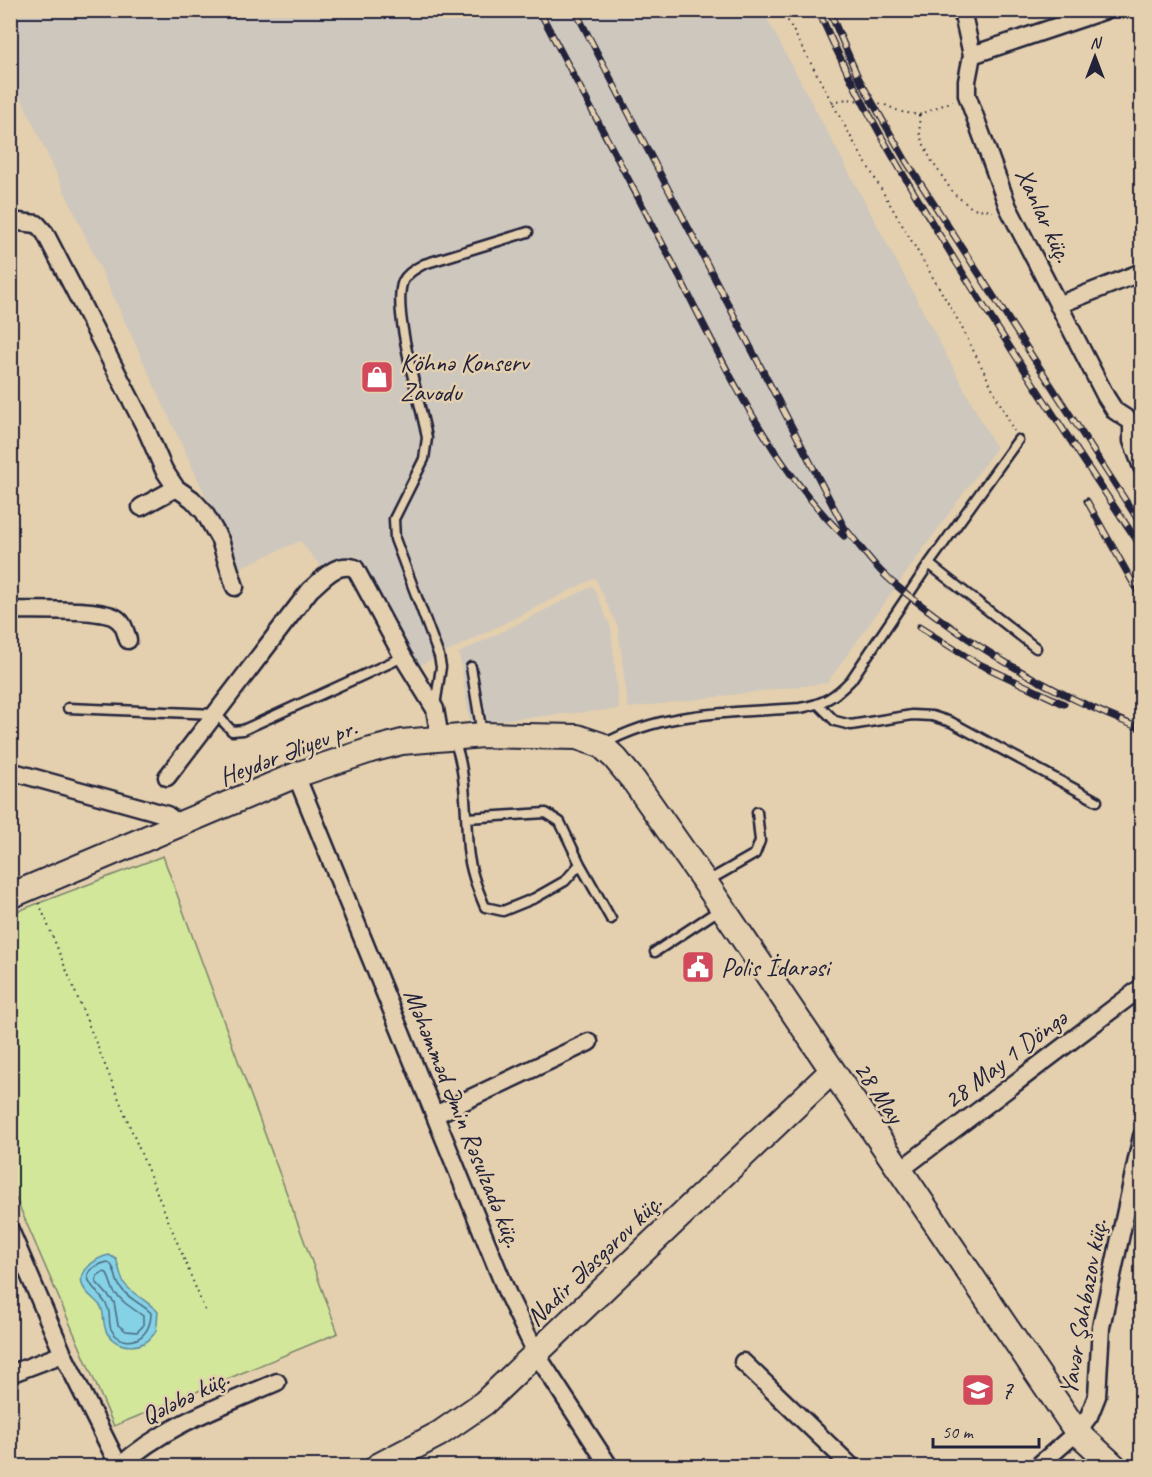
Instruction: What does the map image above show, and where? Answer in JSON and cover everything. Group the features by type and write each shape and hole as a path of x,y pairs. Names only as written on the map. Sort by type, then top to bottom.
{"main road":[{"name":"Heydər Əliyev pr.","path":"10,896 296,775 371,750 447,737 483,735 577,736 601,745"},
{"name":"28 May","path":"601,745 634,782 705,882 831,1072 1077,1432 1114,1467"},
{"name":"Nadir Ələsgərov küç.","path":"378,1467 439,1434 484,1403 537,1355 831,1072"}],"street":[{"name":"Xanlar küç.","path":"962,10 972,55 966,81 967,95 1008,207 1106,397 1115,411 1137,421"},
{"path":"972,55 1106,10"},
{"path":"10,221 37,224 45,233 146,429 164,470 176,488 192,499 204,512 220,540 235,587"},
{"path":"1058,305 1142,272"},
{"path":"1137,421 1132,441 1142,467"},
{"path":"141,507 176,488"},
{"path":"167,777 310,590 334,569 346,565 355,568 403,657 435,709 447,737"},
{"path":"10,610 97,613 114,617 123,624 128,640"},
{"path":"10,771 167,815 181,825"},
{"name":"Məhəmməd Əmin Rəsulzadə küç.","path":"296,775 486,1245 537,1355 609,1467"},
{"name":"28 May 1 Döngə","path":"899,1171 1142,987"},
{"path":"435,1115 589,1042"},
{"name":"Yavər Şahbazov küç.","path":"1038,1467 1077,1432 1089,1416 1097,1396 1101,1327 1142,1136"},
{"name":"Qələbə küç.","path":"11,1230 63,1354 119,1467 142,1446 165,1431 277,1382"},
{"path":"10,1374 63,1354"},
{"path":"743,1362 851,1467"}],"lane":[{"path":"435,709 441,668 439,656 394,539 394,519 424,459 427,438 399,304 403,281 411,271 424,264 528,232"},
{"path":"601,745 632,729 675,718 819,705 835,697 851,680 929,564 1018,440"},
{"path":"929,564 1036,648"},
{"path":"68,708 216,714 232,731 243,730 403,657"},
{"path":"471,667 483,735"},
{"path":"819,705 835,721 850,725 912,716 932,716 951,722 1097,801"},
{"path":"447,737 462,760 461,777 472,876 485,907 503,911 535,898 565,881 580,864"},
{"path":"705,882 755,854 760,841 757,812"},
{"path":"467,818 546,813 560,822 580,864 611,919"},
{"path":"656,952 722,908"}],"path":[{"path":"782,10 832,102 959,322 1018,440"},
{"path":"832,102 847,99 884,104 901,112 919,115 967,95"},
{"path":"919,115 920,136 931,160 954,194 972,208 994,211 1008,207"},
{"path":"39,903 206,1313"}],"shaded area":[{"path":"10,11 763,11 996,448 827,683 628,708 618,627 595,578 419,666 358,556 323,569 300,541 239,568 11,76"},
{"path":"593,586 611,628 619,709 470,723 459,653"}],"green space":[{"path":"163,856 338,1333 114,1426 11,1187 10,914"}],"water":[{"path":"109,1255 116,1259 126,1286 158,1312 155,1332 144,1343 131,1346 117,1343 112,1339 105,1330 101,1307 82,1284 87,1268 98,1259"}],"railway":[{"path":"539,10 747,406 791,474 844,536"},
{"path":"575,10 844,527 890,580 960,633 1010,665 1061,693 1142,729"},
{"path":"818,10 865,107 918,200 1024,370 1142,548"},
{"path":"829,10 858,77 906,161 1142,526"},
{"path":"1087,501 1142,599"},
{"path":"919,627 975,662 1064,704"}],"place":[{"name":"Köhnə Konserv Zavodu","path":"377,377"},
{"name":"Polis İdarəsi","path":"698,967"},
{"name":"7","path":"978,1390"}]}
